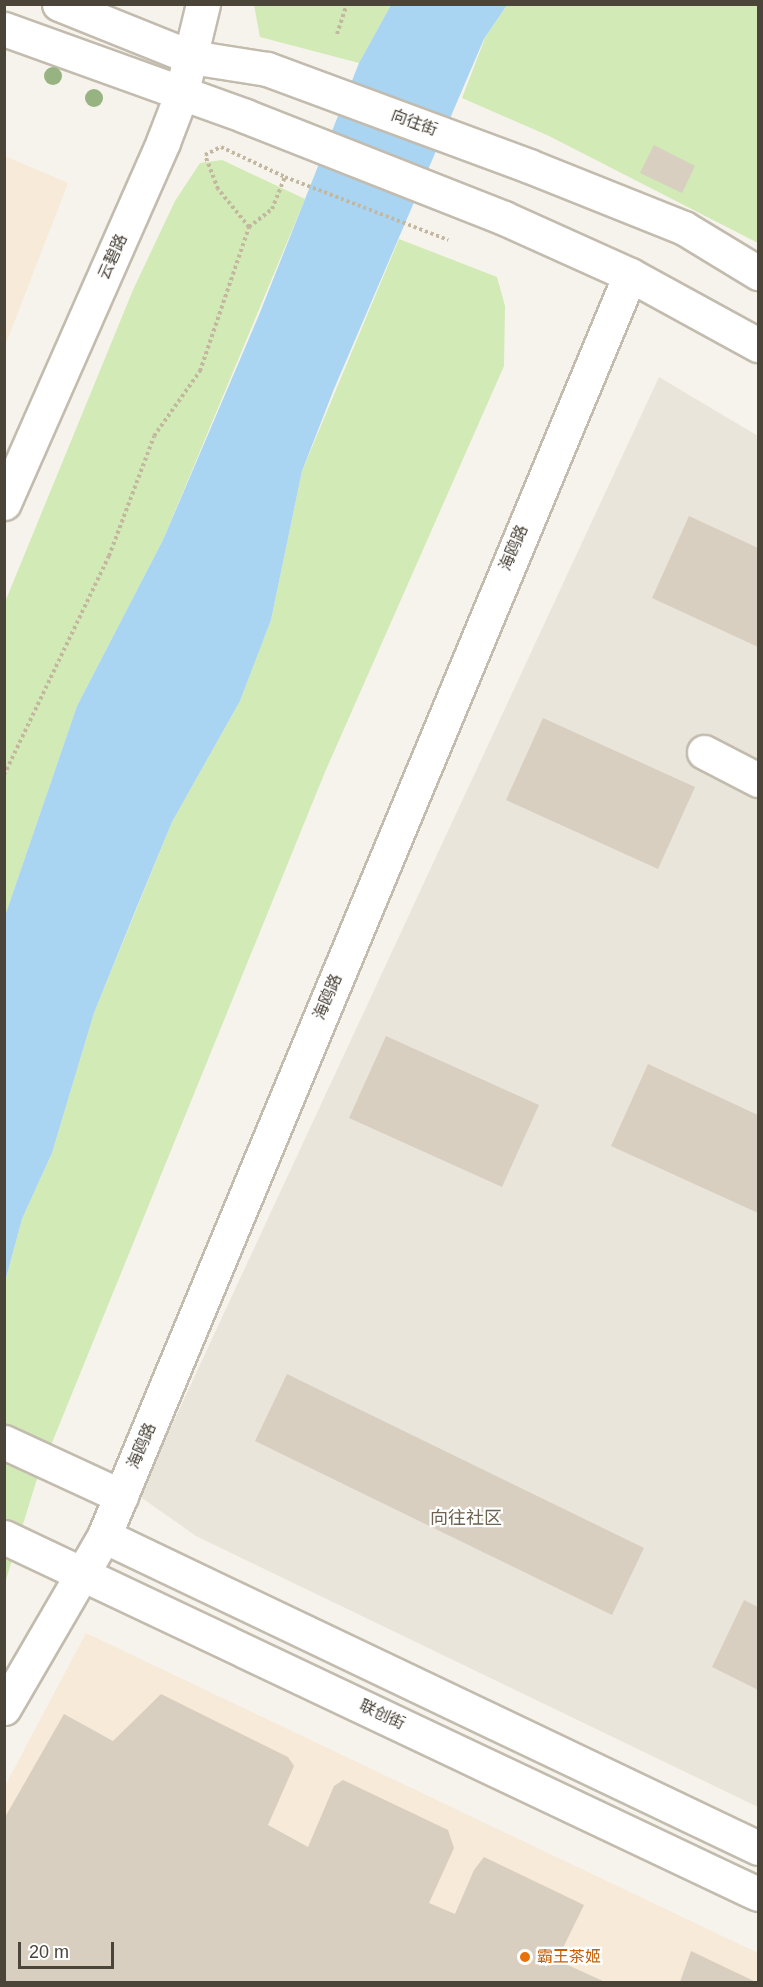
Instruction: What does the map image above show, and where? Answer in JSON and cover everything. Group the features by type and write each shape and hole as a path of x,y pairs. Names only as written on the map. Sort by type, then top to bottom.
{"street":[{"name":"向往街","path":"59,4 191,57 267,69 529,166 684,228 759,273"},
{"name":"云碧路","path":"4,503 181,95 203,4"},
{"path":"4,29 181,95 245,116 504,218 630,275 759,345"},
{"name":"海鸥路","path":"4,1708 104,1536 630,275"},
{"path":"704,752 759,780"},
{"path":"5,1442 121,1496"},
{"path":"104,1536 759,1848"},
{"name":"联创街","path":"4,1537 759,1894"}],"path":[{"path":"337,34 347,4"},
{"path":"249,227 218,189 205,156 221,147 285,177 448,240"},
{"path":"4,775 109,556 154,436 200,370 249,227 272,209 285,177"}],"shaded area":[{"path":"5,156 68,183 5,346"},
{"path":"659,377 758,436 758,1807 196,1536 139,1496"},
{"path":"86,1633 758,1953 758,1982 5,1982 5,1786"}],"green space":[{"path":"254,5 391,5 359,63 260,37"},
{"path":"507,5 758,5 758,243 549,136 462,98 485,38"},
{"path":"222,160 305,199 163,540 77,706 5,916 5,602 133,290 175,201 200,163"},
{"path":"399,239 497,277 505,306 504,366 325,772 36,1482 5,1583 5,1282 22,1219 52,1153 94,1013 172,822 240,701 271,620 302,471"}],"water":[{"path":"391,5 507,5 484,39 334,389 302,471 271,620 240,701 172,822 94,1013 52,1153 22,1219 5,1282 5,916 77,706 163,540 259,315 359,63"}],"building":[{"path":"654,145 695,166 682,193 640,173"},
{"path":"689,516 758,548 758,647 652,598"},
{"path":"543,718 695,787 658,869 506,800"},
{"path":"386,1036 539,1105 502,1187 349,1118"},
{"path":"648,1064 758,1115 758,1213 611,1146"},
{"path":"287,1374 644,1548 612,1615 255,1441"},
{"path":"744,1600 758,1607 758,1690 712,1667"},
{"path":"161,1694 288,1757 294,1766 268,1825 308,1847 334,1786 343,1780 448,1830 454,1848 429,1903 455,1914 474,1870 484,1857 584,1905 557,1960 605,1982 4,1982 4,1819 64,1714 113,1741"},
{"path":"691,1951 756,1982 680,1982"}],"place":[{"name":"霸王茶姬","path":"525,1957"}],"district":[{"name":"向往社区","path":"466,1518"}]}
